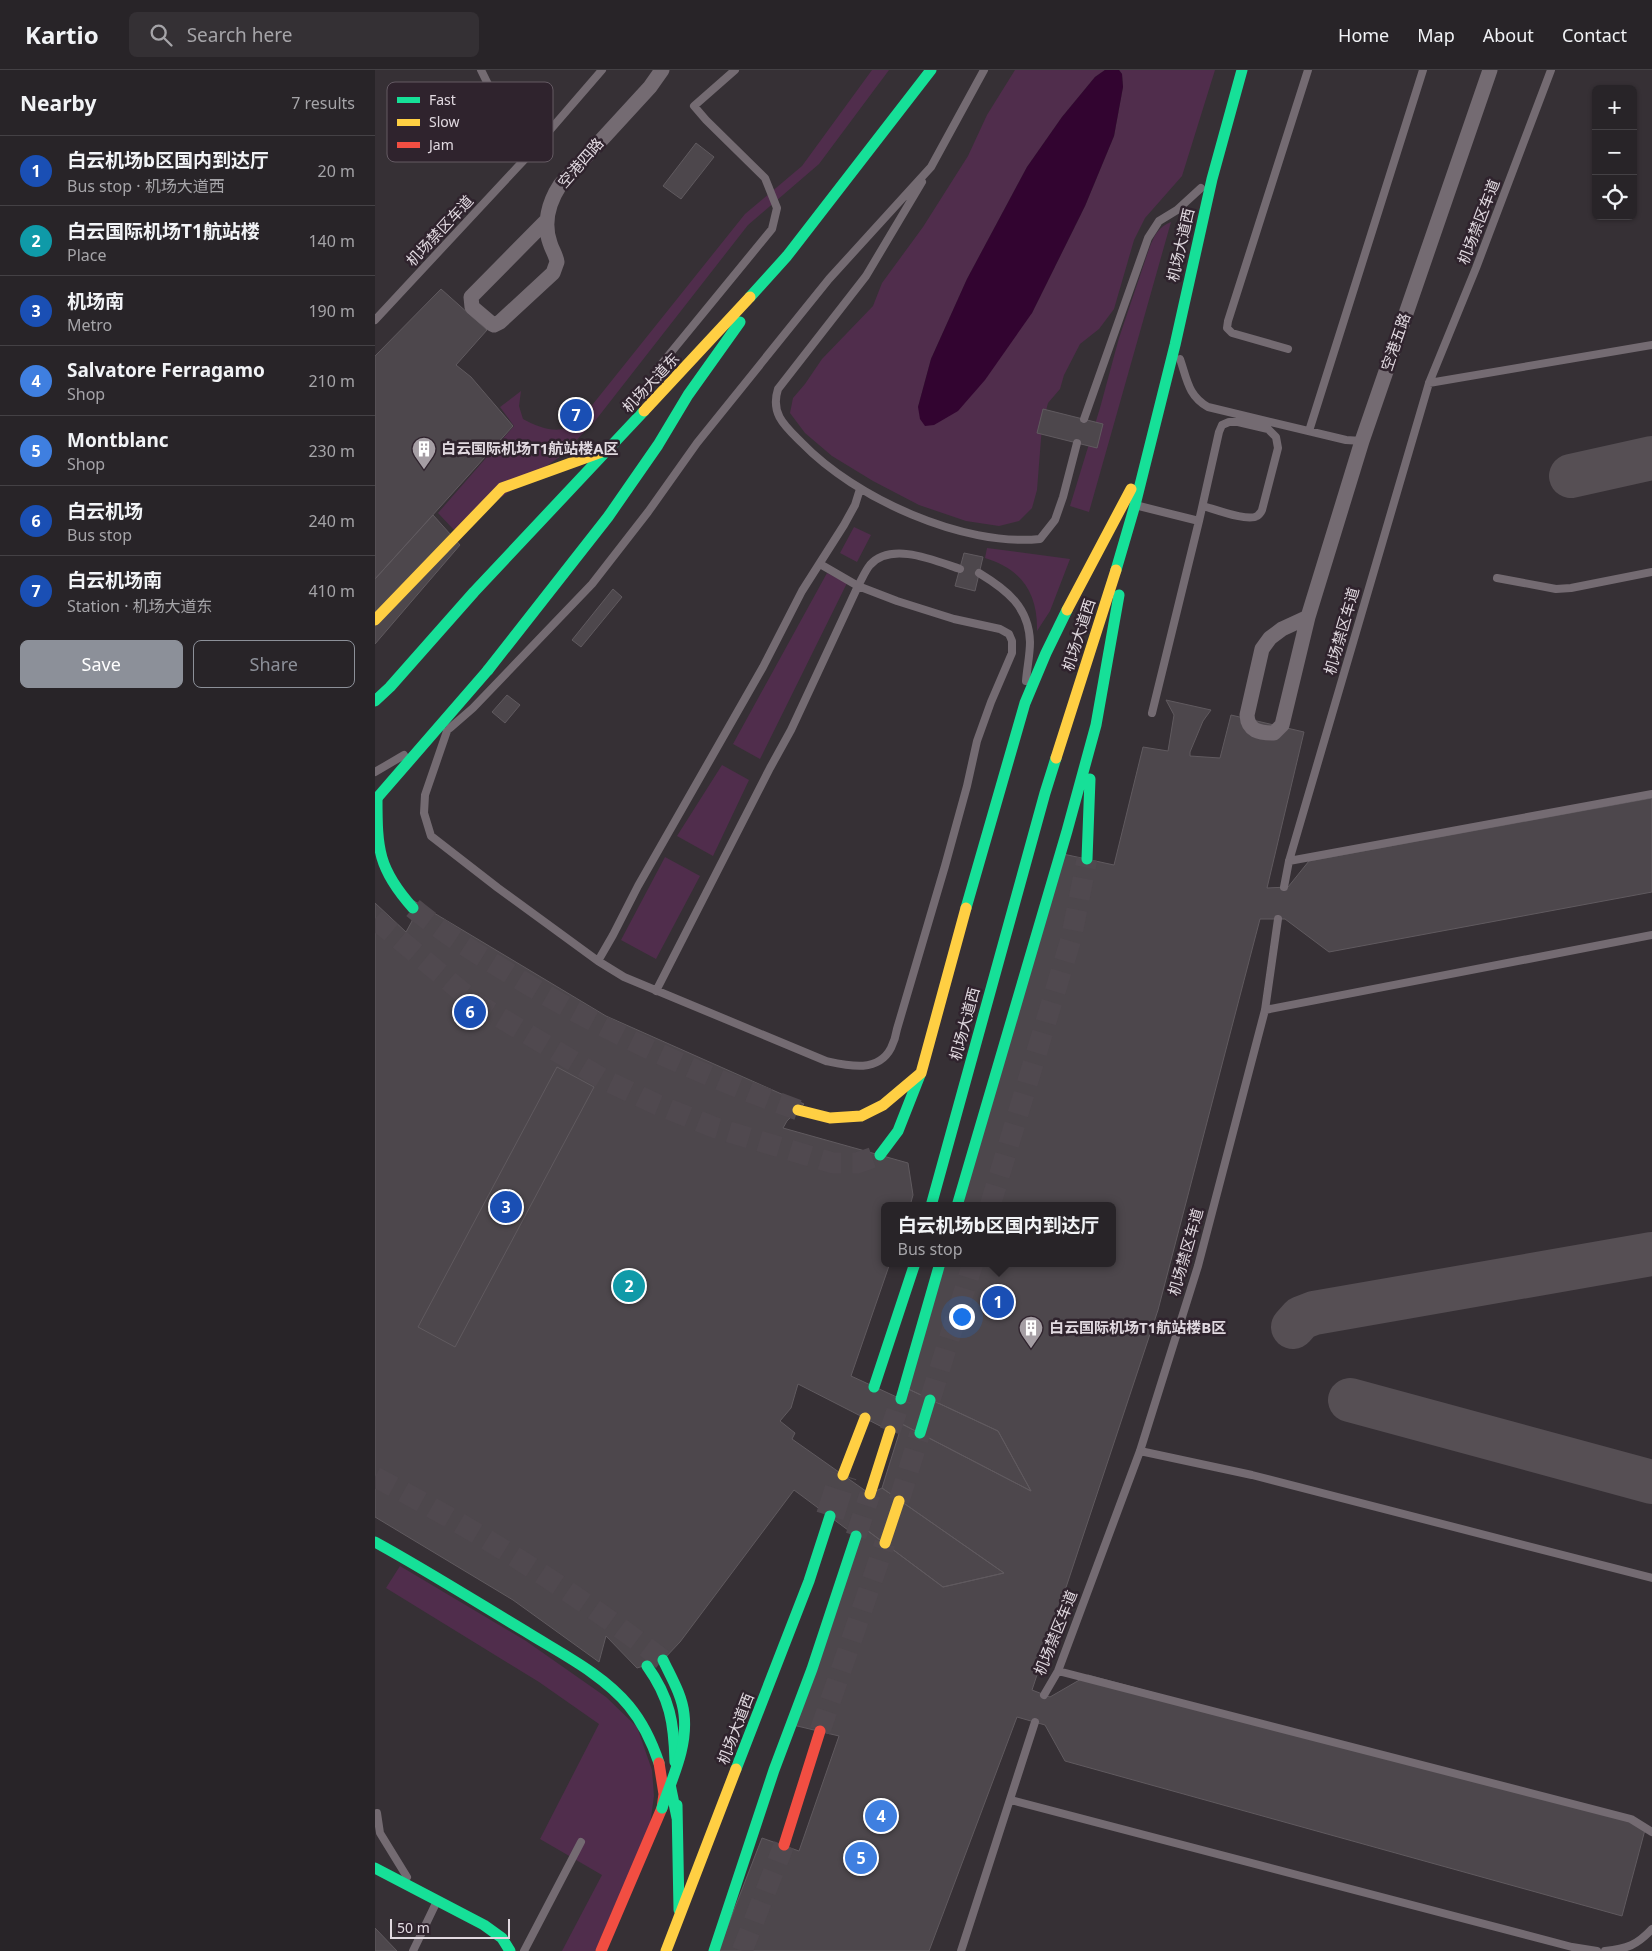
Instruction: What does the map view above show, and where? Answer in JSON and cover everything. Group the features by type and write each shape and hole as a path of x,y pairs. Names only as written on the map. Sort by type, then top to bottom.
{"main road":[{"name":"机场大道东","path":"375,701 787,256 931,70"},
{"name":"机场大道西","path":"932,1202 1045,794 1094,642 1135,505 1175,345 1211,179 1242,70"},
{"path":"413,908 397,891 388,876 380,849 376,799 488,670 608,518 658,445 688,395 787,256"},
{"path":"375,620 502,488 610,449"},
{"path":"880,1155 898,1130 921,1073 961,924 1025,703 1046,653 1079,586 1146,462"},
{"path":"1087,859 1090,779 1096,725 1135,505"},
{"path":"958,1202 1067,831 1096,725"},
{"path":"798,1110 830,1118 861,1116 883,1105 921,1073"},
{"path":"874,1387 914,1267"},
{"path":"901,1399 939,1267"},
{"path":"920,1433 930,1400"},
{"path":"843,1475 865,1418"},
{"path":"870,1494 890,1431"},
{"path":"885,1543 899,1501"},
{"name":"机场大道西","path":"666,1951 809,1581 830,1516"},
{"path":"714,1951 774,1770 812,1669 856,1536"},
{"path":"392,1538 487,1594"},
{"path":"375,1542 465,1594 568,1658 619,1696 638,1718 659,1763 663,1782 662,1808"},
{"path":"537,1625 597,1665 639,1705 663,1753 677,1818"},
{"path":"601,1951 620,1912 662,1808 684,1737 684,1714 677,1691 663,1660"},
{"path":"647,1666 658,1680 671,1710 677,1818 679,1917"},
{"path":"784,1846 820,1731"},
{"path":"375,1868 485,1925 502,1938 510,1951"}],"street":[{"name":"空港四路","path":"547,220 471,297 471,304 492,324 497,324 553,273 557,262 547,232 547,220 552,200 559,185 650,87 662,70"},
{"name":"空港五路","path":"1309,616 1282,629 1270,638 1262,649 1247,715 1249,726 1252,730 1274,734 1282,725 1309,616 1362,441 1490,70"}],"lane":[{"path":"481,70 487,82"},
{"name":"机场禁区车道","path":"553,127 602,70"},
{"path":"630,427 659,367 772,229 777,208 765,178 705,120 694,106 735,70"},
{"path":"984,70 931,168 866,276 778,389 775,399 780,421 811,452 860,489 905,512 946,526 987,536 1019,541 1040,539 1055,520 1077,443"},
{"path":"1288,349 1232,334 1227,328 1227,322 1307,70"},
{"path":"1309,430 1423,70"},
{"name":"机场禁区车道","path":"1283,887 1429,383 1469,287 1551,70"},
{"path":"844,183 887,112"},
{"name":"机场禁区车道","path":"375,320 522,162"},
{"path":"375,772 447,731 473,708 592,584 648,512 697,443 829,279 931,168"},
{"path":"1084,419 1148,238 1159,221 1177,210 1211,179"},
{"path":"1429,383 1652,344"},
{"path":"1175,345 1192,392 1198,401 1218,409 1346,440 1362,441"},
{"path":"1152,713 1203,506 1219,432 1222,425 1229,422 1238,422 1268,429 1275,437 1278,448 1262,510 1258,516 1251,518 1203,506"},
{"path":"598,961 638,886 763,667 802,591 855,505 860,489"},
{"path":"1135,505 1199,521"},
{"path":"656,991 791,730 871,564 888,554 903,553 960,569"},
{"path":"447,731 425,795 423,813 431,836 498,888 598,961 624,977 827,1061 851,1066 866,1066 881,1061 891,1048 945,866 977,741 1012,653 1012,641 1009,634 1001,629 923,610 859,586 820,564"},
{"path":"1497,578 1556,589 1652,572"},
{"path":"979,573 1008,593 1019,605 1027,622 1030,642 1025,703"},
{"path":"1289,861 1652,794"},
{"name":"机场禁区车道","path":"1044,1695 1058,1670 1140,1451 1198,1266 1265,1010 1278,919"},
{"path":"1265,1010 1652,935"},
{"path":"1140,1451 1252,1475 1652,1578"},
{"path":"1058,1670 1631,1820 1652,1832"},
{"path":"961,1951 1035,1722"},
{"path":"1011,1800 1572,1947 1597,1951"},
{"path":"377,1812 380,1833 415,1889"},
{"path":"524,1951 581,1842"},
{"path":"413,1951 437,1900"},
{"path":"1605,1951 1622,1949 1640,1942 1652,1928"}],"shaded area":[{"path":"872,70 889,70 819,164 748,225 595,421 561,456 454,530 438,513 514,426 500,407 521,391 519,406 523,419 533,424 556,430 569,427 581,419 745,214 802,166"},
{"path":"1015,70 1105,70 1095,77 1062,117 1027,167 967,279 931,359 918,407 1032,313 1085,206 1114,136 1123,87 1122,74 1119,70 1215,70 1182,176 1145,218 1134,240 1114,309 1099,329 1080,344 1064,375 1060,389 1048,403 1042,426 1037,490 1032,508 1019,521 999,526 966,521 919,505 873,481 832,456 805,433 790,413 793,398 822,359 873,306 882,283 923,227 968,156 987,115"},
{"path":"1105,70 1119,70 1122,74 1123,87 1114,136 1085,206 1032,313 985,380 958,411 934,425 925,426 920,419 918,407 931,359 967,279 1027,167 1062,117 1095,77"},
{"path":"1171,222 1089,512 1070,506 1119,338 1149,249 1157,232"},
{"path":"854,527 871,535 857,562 840,553"},
{"path":"987,548 1070,559 1050,611 1037,631 1035,606 1025,585 1009,569 985,558"},
{"path":"827,573 847,583 760,759 733,744"},
{"path":"722,765 749,780 713,856 677,836"},
{"path":"665,857 700,876 656,959 621,940"},
{"path":"400,1566 526,1641 606,1697 637,1727 652,1770 654,1796 650,1825 595,1951 562,1951 602,1875 540,1839 599,1724 539,1682 386,1588"}],"building":[{"path":"696,143 714,157 681,199 663,186"},
{"name":"白云国际机场T1航站楼A区","path":"441,289 487,330 456,365 471,377 513,426 375,579 375,356"},
{"path":"1043,409 1103,424 1097,448 1037,433"},
{"path":"433,515 460,545 375,644 375,579"},
{"path":"964,553 983,557 975,591 955,586"},
{"path":"613,589 622,597 581,647 572,640"},
{"path":"507,695 520,705 505,723 492,712"},
{"name":"白云国际机场T1航站楼B区","path":"1166,700 1211,710 1203,721 1190,756 1220,758 1231,715 1304,732 1267,888 1288,887 1309,861 1652,798 1652,892 1329,952 1285,919 1260,919 1158,1310 1032,1690 1050,1697 1088,1675 1646,1826 1622,1916 1065,1761 1045,1725 1017,1717 929,1951 718,1951 762,1838 799,1851 839,1736 793,1725 864,1528 943,1587 1004,1573 882,1488 902,1424 1031,1491 998,1431 906,1388 942,1267 1116,1267 1116,1202 961,1202 1063,854 1114,865 1143,747 1168,751 1174,715"},
{"path":"414,901 606,1016 804,1104 787,1121 783,1128 908,1163 913,1195 911,1202 881,1202 881,1267 889,1267 851,1376 901,1399 906,1388 998,1431 1031,1491 902,1424 890,1431 798,1384 791,1408 780,1421 795,1433 792,1439 870,1494 882,1488 1004,1573 943,1587 864,1528 856,1536 794,1490 680,1642 663,1660 637,1668 606,1636 599,1662 513,1600 375,1517 375,903 406,932 412,921"},
{"path":"557,1067 594,1087 455,1347 418,1327"},
{"path":"375,1928 397,1951 375,1951"}],"taxiway":[{"path":"1571,476 1652,458"},
{"path":"1293,1327 1301,1318 1314,1313 1652,1254"},
{"path":"1350,1400 1652,1482"}],"tunnel":[{"path":"991,1202 1071,939 1087,859"},
{"path":"413,908 469,948 539,991 611,1030 684,1065 798,1110"},
{"path":"375,919 474,1002 603,1079 658,1105 716,1128 833,1163 857,1163 880,1155"},
{"path":"930,1400 972,1267"},
{"path":"890,1431 901,1399"},
{"path":"899,1501 920,1433"},
{"path":"830,1516 843,1475"},
{"path":"375,1477 450,1518 523,1562 559,1585 663,1660"},
{"path":"856,1536 870,1494"},
{"path":"820,1731 885,1543"},
{"path":"742,1951 784,1845"}],"traffic: fast":[{"path":"750,297 787,256 931,70"},
{"path":"1116,570 1135,505 1175,345 1212,179 1242,70"},
{"path":"488,670 608,517 658,445 688,395 740,322"},
{"path":"375,701 390,687 474,592 644,411"},
{"path":"958,1202 1067,831 1096,725 1119,595"},
{"path":"966,908 1025,703 1067,610"},
{"path":"377,798 488,670"},
{"path":"932,1202 1056,758"},
{"path":"1087,859 1090,779"},
{"path":"377,798 379,845 382,858 393,882 413,908"},
{"path":"880,1155 898,1131 920,1075"},
{"path":"874,1387 914,1267"},
{"path":"901,1399 939,1267"},
{"path":"920,1433 930,1400"},
{"path":"736,1769 809,1581 830,1516"},
{"path":"714,1951 774,1770 812,1669 856,1536"},
{"path":"375,1542 566,1656 607,1684 619,1694 639,1719 659,1763"},
{"path":"662,1808 678,1762 685,1726 681,1700 663,1660"},
{"path":"647,1666 666,1700 672,1723 675,1762"},
{"path":"670,1784 677,1818"},
{"path":"677,1805 679,1910"},
{"path":"375,1868 484,1925 502,1938 510,1951"}],"traffic: slow":[{"path":"644,411 750,297"},
{"path":"375,620 502,488 607,450"},
{"path":"1067,610 1131,489"},
{"path":"1056,758 1116,570"},
{"path":"798,1110 830,1118 861,1116 883,1105 921,1073 966,908"},
{"path":"843,1475 865,1418"},
{"path":"870,1494 890,1431"},
{"path":"885,1543 899,1501"},
{"path":"666,1951 736,1769"}],"traffic: jam":[{"path":"784,1845 820,1731"},
{"path":"601,1951 662,1808 664,1794 659,1763"}],"place":[{"name":"白云机场南","path":"576,415"},
{"name":"白云国际机场T1航站楼A区","path":"424,470"},
{"name":"白云机场","path":"470,1012"},
{"name":"机场南","path":"506,1207"},
{"name":"白云国际机场T1航站楼","path":"629,1286"},
{"name":"白云机场b区国内到达厅","path":"998,1302"},
{"name":"白云国际机场T1航站楼B区","path":"1031,1349"},
{"name":"Salvatore Ferragamo","path":"881,1816"},
{"name":"Montblanc","path":"861,1858"}]}
